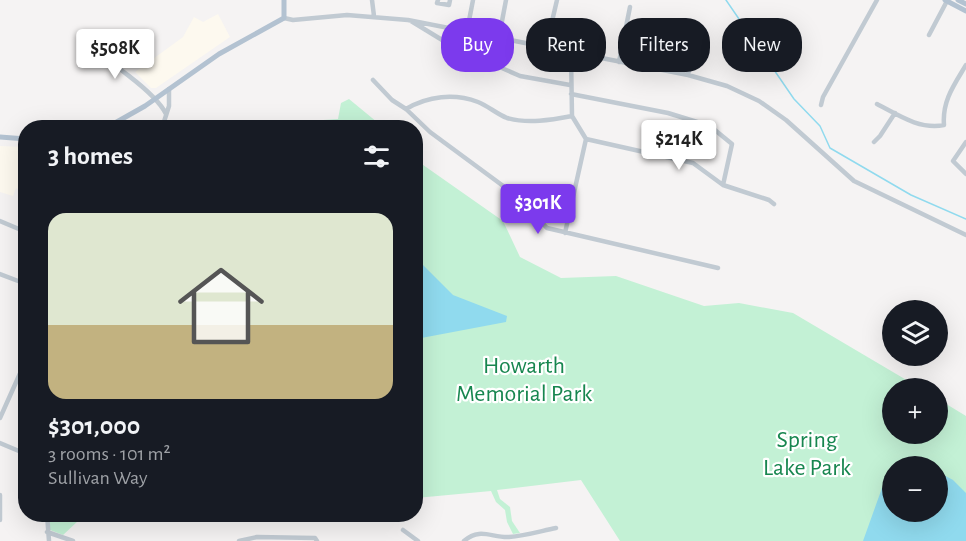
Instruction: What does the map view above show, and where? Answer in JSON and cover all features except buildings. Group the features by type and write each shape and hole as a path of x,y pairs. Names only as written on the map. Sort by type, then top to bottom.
{"main road":[{"path":"122,120 155,100 219,54 284,18 284,0"},
{"path":"958,0 966,4"},
{"path":"946,1 966,11"},
{"path":"0,137 18,138"}],"street":[{"path":"372,0 374,16"},
{"path":"438,0 437,3 449,5 450,0"},
{"path":"470,18 473,0"},
{"path":"503,18 506,0"},
{"path":"553,18 557,0"},
{"path":"821,105 823,97 877,0"},
{"path":"929,35 946,1"},
{"path":"628,18 630,7"},
{"path":"284,18 293,20 331,15 374,16 441,26"},
{"path":"408,20 452,46 520,76 570,85"},
{"path":"82,47 108,60 155,100 166,114"},
{"path":"877,104 931,127 944,125 943,112 948,96 966,65"},
{"path":"566,233 586,139 572,116 570,72"},
{"path":"672,72 727,86 759,101 786,120 854,181 966,235"},
{"path":"374,80 392,100 417,120"},
{"path":"164,120 169,106 169,89"},
{"path":"571,94 668,112 710,126 732,144 723,185"},
{"path":"406,109 420,101 448,96 478,102 508,118 539,122 572,116"},
{"path":"874,142 895,113"},
{"path":"423,125 514,194 547,228 717,268"},
{"path":"586,139 693,163 723,185 770,200 774,204"},
{"path":"966,144 953,161 966,174"},
{"path":"0,221 18,229"},
{"path":"0,274 18,282"},
{"path":"0,418 18,378"},
{"path":"0,443 18,451"},
{"path":"0,495 0,520"},
{"path":"47,522 49,541"},
{"path":"464,541 472,535 484,532 510,537 556,528"},
{"path":"403,530 418,541"},
{"path":"47,532 73,541"},
{"path":"530,534 532,541"},
{"path":"239,541 257,537 315,538 318,541"}],"shaded area":[{"path":"218,14 230,37 156,88 151,88 135,72 183,37 194,17 203,22"},
{"path":"0,146 18,147 18,190 16,188 13,196 0,192"}],"green space":[{"path":"349,99 374,120 323,120 338,119 341,103"},
{"name":"Howarth Memorial Park","path":"423,165 503,221 520,257 561,278 616,276 704,306 739,303 793,313 903,378 882,378 882,444 948,444 948,405 966,416 966,541 620,541 581,480 497,490 500,499 510,507 512,521 520,533 513,534 507,522 505,510 496,502 491,491 423,497"},
{"path":"47,522 77,522 63,535 50,530"}],"water":[{"path":"423,265 453,295 507,316 506,322 423,338"},
{"path":"948,477 966,493 966,541 863,541 882,488 882,522 948,522"}],"waterway":[{"path":"726,0 794,99 820,126 830,148 911,195 966,219"}],"park label":[{"name":"Spring Lake Park","path":"807,453"}]}
